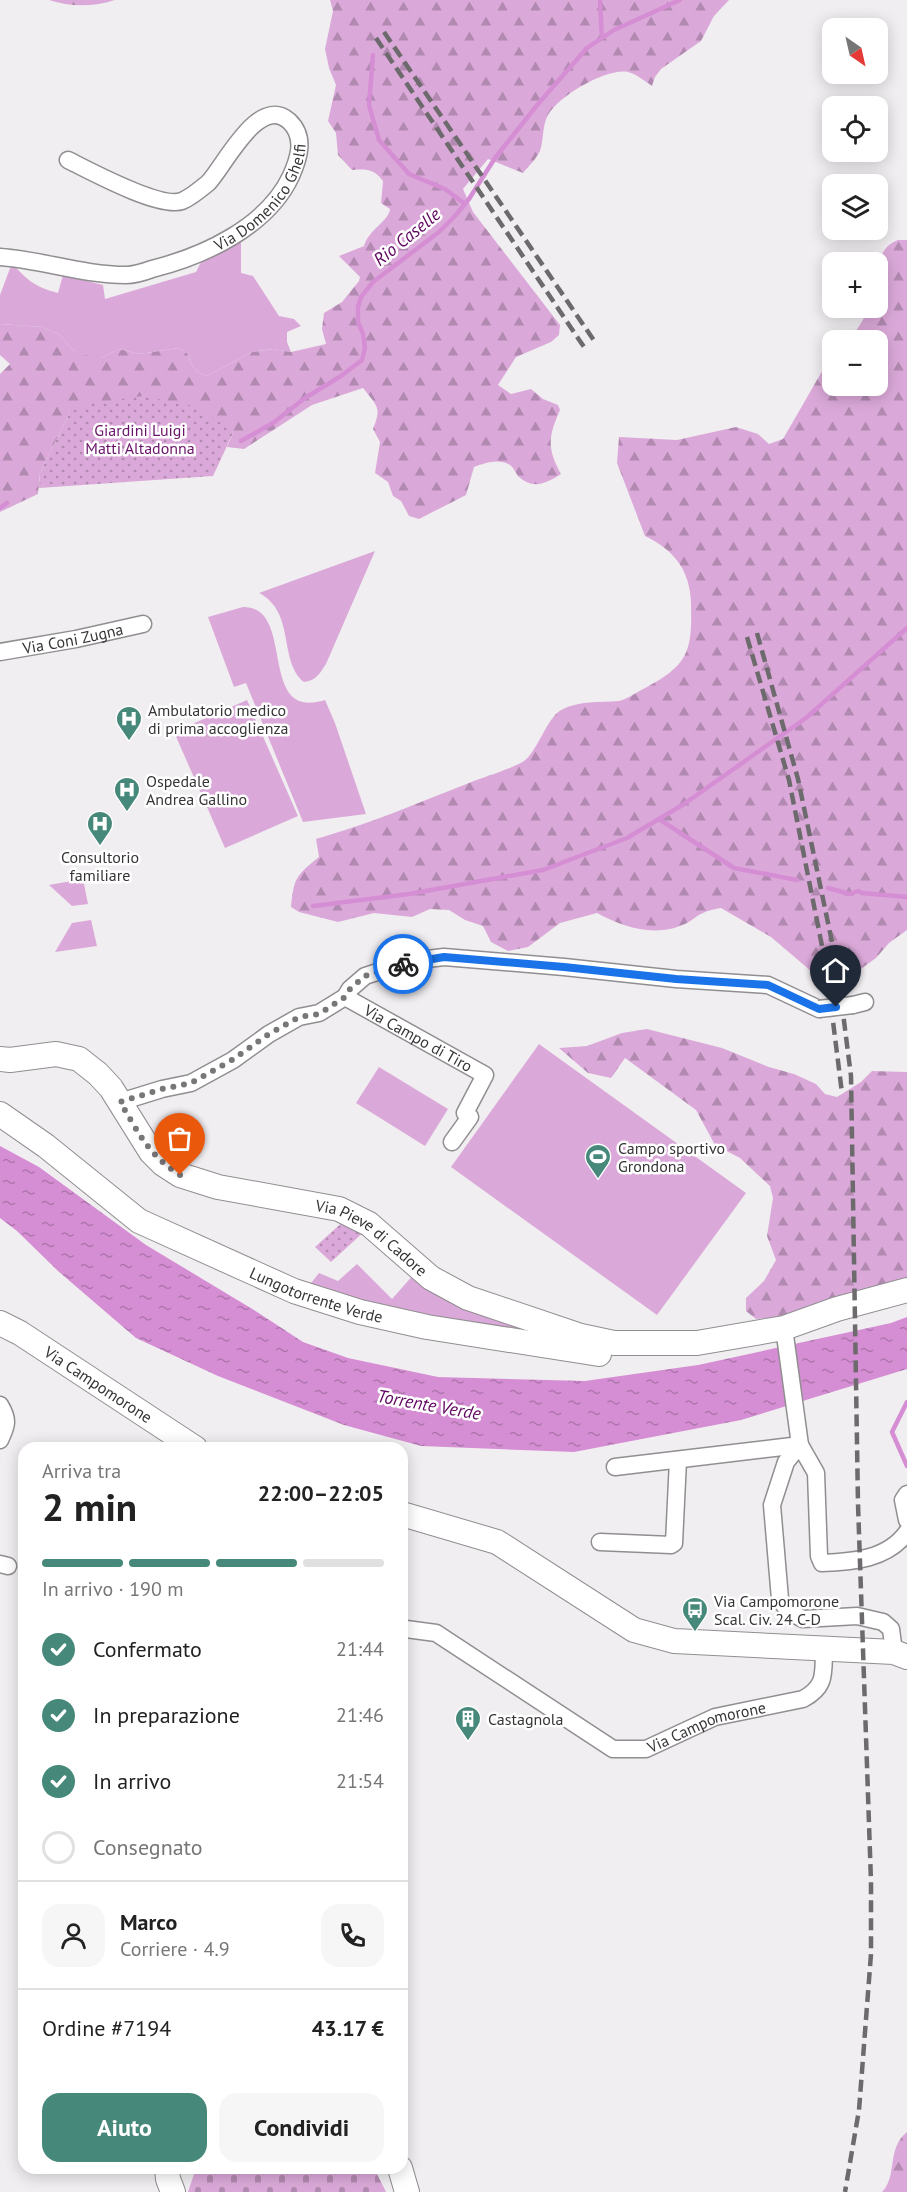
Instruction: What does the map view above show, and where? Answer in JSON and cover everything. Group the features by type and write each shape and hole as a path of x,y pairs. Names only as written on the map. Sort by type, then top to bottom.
{"street":[{"name":"Via Domenico Ghelfi","path":"0,256 52,264 88,273 128,275 164,266 205,250 237,234 267,210 290,178 301,153 298,135 289,121 274,115 259,120 230,151 208,182 181,201 157,200 68,160"},
{"name":"Via Coni Zugna","path":"0,652 76,639 143,624"},
{"name":"Via Campo di Tiro","path":"120,1102 191,1083 299,1017 319,1014 345,997 350,989 365,976 411,961 444,957 676,979 768,985 819,1009 859,1003"},
{"name":"Via Campo di Tiro","path":"345,997 485,1075 465,1113 470,1117 452,1142"},
{"name":"Via Pieve di Cadore","path":"0,1059 10,1060 56,1054 79,1059 111,1088 151,1152 163,1164 180,1175 218,1187 339,1209 369,1224 431,1278 468,1298 581,1336 614,1343 682,1345 784,1328 837,1309 907,1290"},
{"name":"Lungotorrente Verde","path":"0,1114 46,1146 139,1221 294,1292 360,1312 427,1327 598,1354 639,1353 682,1345"},
{"name":"Via Campomorone","path":"0,1323 20,1333 186,1442"},
{"path":"784,1328 799,1439 816,1473 819,1556 822,1563 879,1555 896,1546 907,1532"},
{"path":"0,1405 7,1425 0,1440"},
{"path":"615,1467 678,1460 799,1439"},
{"path":"408,1516 497,1542 634,1629 674,1641 900,1654 891,1629 883,1622 857,1616 802,1619 788,1611 780,1599 772,1504 786,1462 799,1439"},
{"path":"600,1542 671,1545 674,1543 678,1460"},
{"path":"907,1494 903,1500 907,1520"},
{"name":"Via Campomorone","path":"408,1629 436,1633 613,1749 646,1749 715,1717 803,1699 812,1694 821,1683 824,1649"},
{"path":"168,2174 173,2192"},
{"path":"402,2174 406,2192"}],"green space":[{"path":"49,0 115,0 82,5"},
{"path":"330,0 729,0 714,16 701,41 661,69 652,86 628,72 608,74 584,85 562,100 548,115 540,151 523,173 488,159 463,189 473,212 560,325 559,335 551,342 516,357 498,385 511,394 531,389 543,399 558,405 560,410 551,435 551,449 561,474 546,482 535,484 519,477 506,463 483,464 474,467 466,495 419,519 409,516 401,501 393,496 388,482 375,473 380,442 373,429 377,407 363,388 312,405 244,449 227,447 234,431 70,412 40,473 38,494 0,512 0,374 10,364 0,355 0,324 42,327 60,335 73,350 91,357 101,358 119,349 139,354 179,348 188,354 194,368 199,373 207,376 252,352 273,349 291,352 326,344 322,329 324,313 342,302 360,277 339,256 364,246 390,209 381,203 383,181 380,177 370,171 352,170 338,155 336,133 328,121 336,85 325,49 333,11"},
{"path":"241,240 241,273 253,276 279,316 294,319 301,326 287,332 287,342 291,352 272,349 252,352 207,376 194,368 188,354 179,348 139,354 119,349 101,358 91,358 73,350 60,335 42,327 0,324 0,295 12,263 32,282 58,293 63,275 103,285 105,299 196,272 203,258"},
{"path":"898,240 907,240 907,930 889,943 876,958 844,981 811,971 771,937 721,908 705,912 687,923 664,930 629,927 597,913 560,923 528,947 508,951 491,942 483,926 465,920 449,910 430,909 412,917 374,913 338,922 299,912 291,907 295,883 305,869 319,857 316,839 374,820 519,764 529,757 551,720 561,710 582,703 622,700 672,671 680,662 689,644 690,591 684,571 678,562 664,548 645,536 617,463 619,437 677,440 736,427 758,434 769,444 783,439 822,371 822,396 888,396 888,330 856,330 864,318 888,318 888,252 884,252"},
{"name":"Giardini Luigi Matti Altadonna","path":"143,396 193,406 234,431 213,476 39,488 40,473 70,412 92,403"},
{"path":"375,551 326,664 315,678 304,682 296,673 291,662 283,624 278,612 270,601 259,593"},
{"path":"243,607 259,612 269,624 283,680 291,695 304,702 325,700 366,814 303,822 246,683 234,687 208,617"},
{"path":"247,700 298,816 225,848 174,732"},
{"path":"83,879 88,904 72,906 49,885"},
{"path":"91,920 97,946 55,952 72,923"},
{"path":"647,1029 722,1048 769,1067 794,1074 816,1084 825,1094 837,1097 861,1082 872,1071 907,1072 907,1280 781,1317 756,1319 746,1311 746,1298 764,1281 776,1260 767,1236 773,1198 770,1186 740,1158 715,1145 696,1110 625,1058 611,1078 588,1073 559,1048 587,1046 622,1033"},
{"name":"Campo sportivo Grondona","path":"539,1044 746,1193 657,1315 451,1167"},
{"path":"379,1067 448,1109 425,1146 356,1103"},
{"path":"347,1218 366,1230 331,1262 315,1247"},
{"path":"357,1264 392,1299 415,1273 580,1341 437,1324 307,1288 319,1273 338,1281"},
{"path":"907,2132 907,2192 882,2192 890,2178 896,2146"},
{"path":"194,2174 377,2174 386,2192 188,2192"}],"water":[{"name":"Torrente Verde","path":"0,1146 39,1167 146,1245 303,1342 348,1358 438,1377 585,1381 698,1365 891,1323 907,1317 907,1369 741,1420 574,1452 421,1446 344,1425 218,1376 136,1338 0,1218"}],"waterway":[{"name":"Rio Caselle","path":"600,0 602,38"},
{"name":"Rio Caselle","path":"241,441 273,423 305,398 362,360 365,348 358,322 361,297 373,282 439,232 455,216 469,199 495,158 587,48 614,30 680,0"},
{"path":"373,55 369,105 379,140 409,174 445,189 465,204"},
{"name":"Rio Caselle","path":"0,508 7,503"},
{"path":"313,906 409,894 543,870 627,838 684,804 806,718 907,628"},
{"path":"659,819 734,868 797,880"},
{"path":"828,888 850,894 858,891 907,897"},
{"path":"907,1402 892,1432 907,1466"}],"railway":[{"path":"384,32 595,342"},
{"path":"376,38 586,350"},
{"path":"757,633 798,779 837,966 851,1076 858,1504 871,1882 871,1954 859,2110 845,2192"},
{"path":"747,637 789,780 826,966 842,1093"}],"way so far":[{"path":"180,1175 163,1164 151,1152 120,1102 191,1083 299,1017 319,1014 345,997 350,989 365,976 403,964"}],"place":[{"name":"Ambulatorio medico di prima accoglienza","path":"129,742"},
{"name":"Ospedale Andrea Gallino","path":"127,813"},
{"name":"Consultorio familiare","path":"100,847"},
{"name":"Campo sportivo Grondona","path":"598,1180"},
{"name":"Via Campomorone Scal. Civ. 24 C-D","path":"695,1633"},
{"name":"Castagnola","path":"468,1742"}],"route":[{"path":"403,964 444,957 676,979 768,985 819,1009 836,1007"}]}
